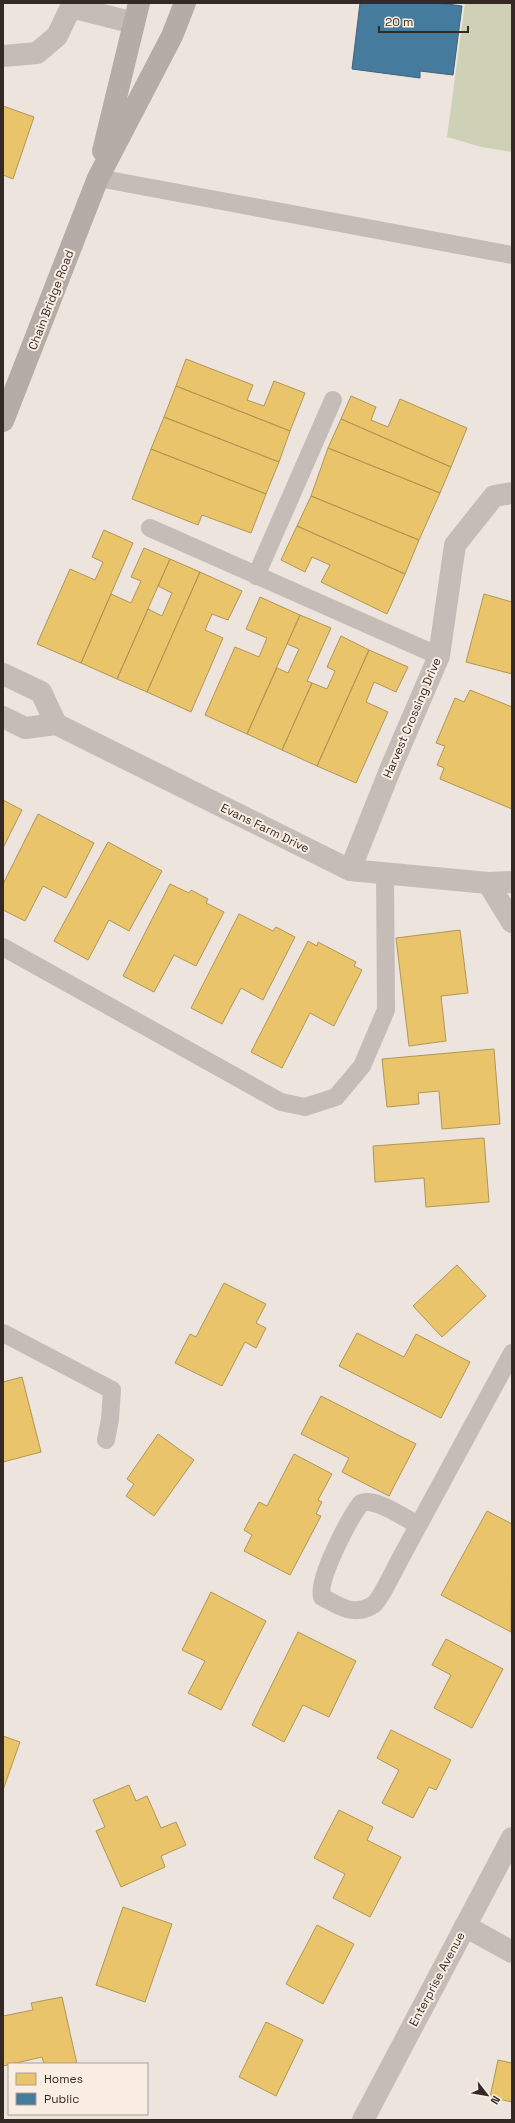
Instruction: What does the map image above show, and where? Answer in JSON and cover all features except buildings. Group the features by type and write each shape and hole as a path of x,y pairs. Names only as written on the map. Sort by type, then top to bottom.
{"main road":[{"name":"Chain Bridge Road","path":"3,421 98,178 172,36 184,3"},
{"name":"Chain Bridge Road","path":"98,178 113,106 136,13"}],"street":[{"path":"3,56 37,52 57,36 71,5 136,13"},
{"name":"Harvest Crossing Drive","path":"350,870 390,770 440,656 455,545 494,496 512,493"},
{"path":"3,674 41,692 56,724 25,728 3,717"},
{"name":"Evans Farm Drive","path":"56,724 350,870 488,883 512,882"},
{"path":"488,883 512,922"},
{"name":"Enterprise Avenue","path":"363,2120 512,1838"},
{"path":"465,1926 512,1952"}],"lane":[{"path":"98,178 512,255"},
{"path":"256,576 332,400"},
{"path":"150,528 440,656"},
{"path":"3,947 281,1102 305,1106 336,1097 362,1066 386,1010 385,873"},
{"path":"3,1333 112,1390 110,1419 106,1440"},
{"path":"418,1525 379,1504 368,1501 361,1503 324,1572 321,1588 322,1597 354,1611 361,1611 375,1604 512,1353"}],"green space":[{"path":"465,3 512,3 512,152 482,147 447,137"}]}
